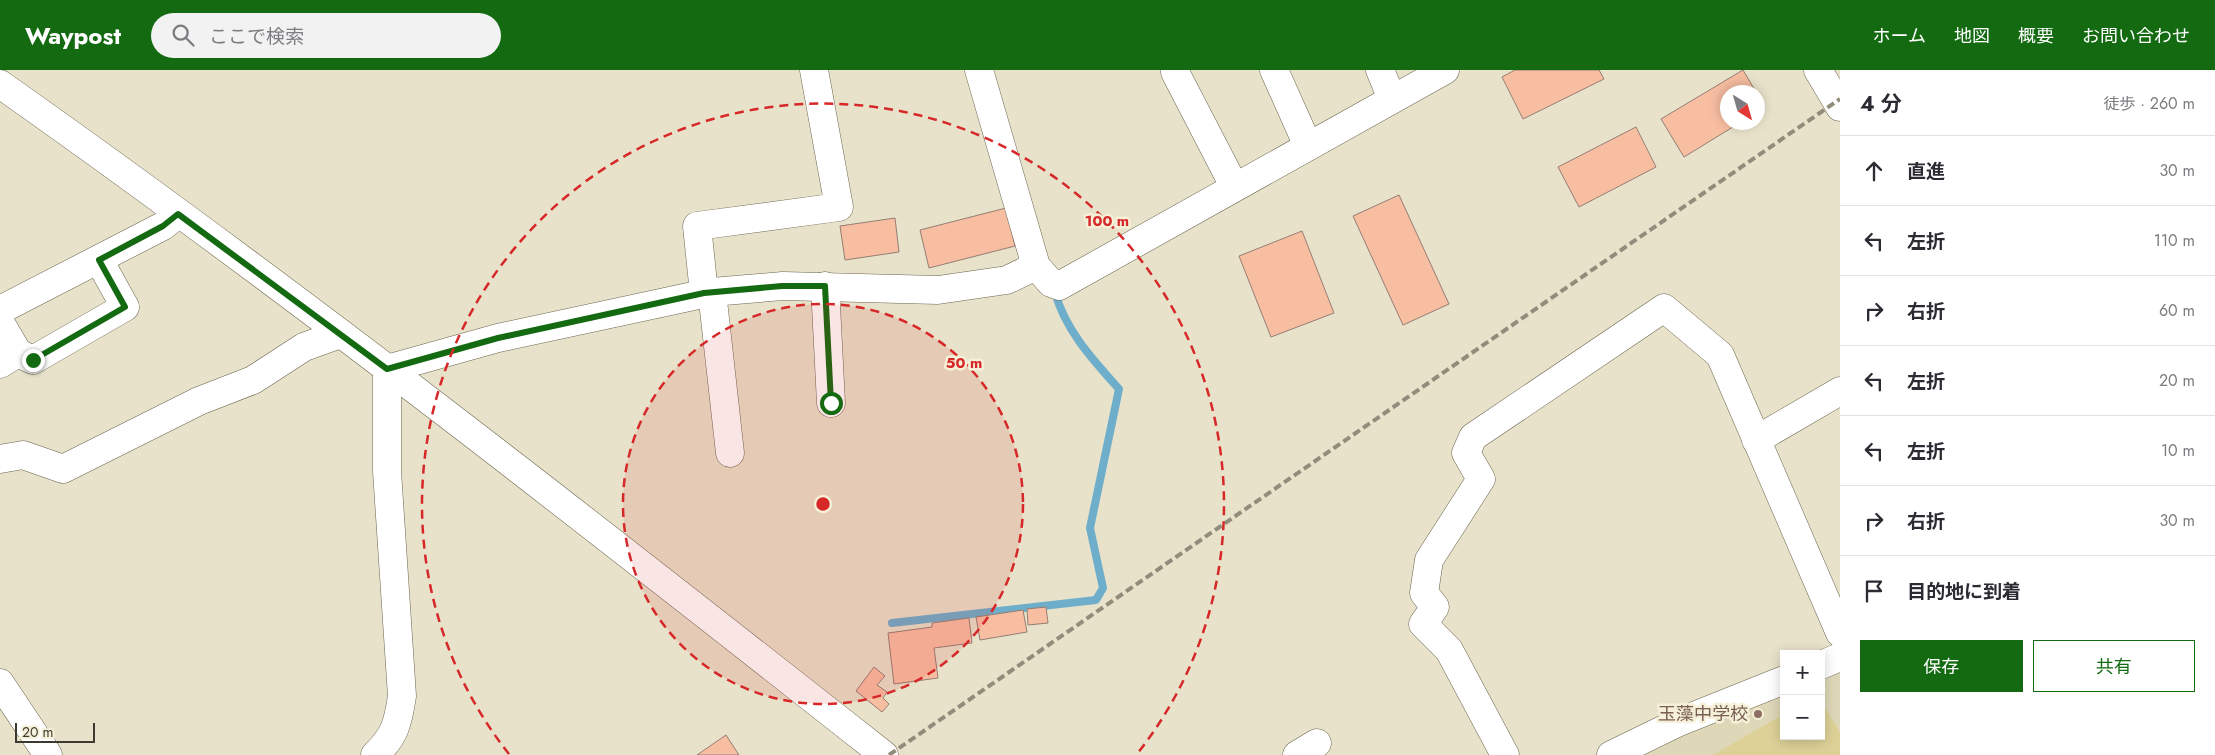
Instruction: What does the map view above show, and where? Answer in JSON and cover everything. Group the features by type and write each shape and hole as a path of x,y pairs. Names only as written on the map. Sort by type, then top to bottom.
{"street":[{"path":"730,453 697,226 839,207 814,70"},
{"path":"979,70 1036,266 1050,283 1059,286 1234,186 1444,70"},
{"path":"1274,70 1308,146"},
{"path":"1380,70 1392,99"},
{"path":"1818,70 1840,107"},
{"path":"1175,72 1234,186"},
{"path":"0,84 387,369 626,552 884,755"},
{"path":"0,310 163,226 178,214"},
{"path":"0,322 9,358 33,360 125,307 99,260"},
{"path":"387,369 498,338 708,292 782,286 938,290 1007,280 1036,266"},
{"path":"825,286 831,403"},
{"path":"1505,755 1449,650 1423,624 1435,607 1424,593 1428,560 1481,478 1466,453 1473,437 1664,308 1720,355 1840,633"},
{"path":"0,459 23,455 63,469 199,401 253,380 304,347 340,334"},
{"path":"375,755 390,741 399,717 402,696 387,471 387,369"},
{"path":"1756,440 1840,391"},
{"path":"1825,663 1840,657"},
{"path":"1611,755 1679,722 1780,682"},
{"path":"0,683 48,755"}],"shaded area":[{"name":"玉藻中学校","path":"1840,672 1840,755 1637,755 1682,733 1780,696 1780,740 1825,740 1825,678"},
{"path":"1825,708 1840,732 1840,755 1713,755 1780,716 1780,740 1825,740"}],"building":[{"path":"1515,70 1599,70 1604,79 1523,119 1502,77"},
{"path":"1743,70 1752,85 1720,85 1720,130 1728,130 1684,157 1661,119"},
{"path":"1636,127 1656,167 1579,207 1558,167"},
{"path":"1399,195 1449,304 1403,325 1353,216"},
{"path":"1006,208 1015,246 929,268 920,230"},
{"path":"895,218 899,252 845,260 840,226"},
{"path":"1302,231 1334,313 1271,337 1239,256"},
{"path":"1046,607 1048,623 1028,625 1027,609"},
{"path":"1023,610 1027,632 980,640 976,617"},
{"path":"969,618 972,643 934,648 938,678 894,684 888,633 932,627 932,623"},
{"path":"874,667 885,676 877,685 887,692 883,698 889,704 882,712 856,691"},
{"path":"726,735 739,755 697,755"}],"waterway":[{"path":"892,623 1096,600 1103,588 1090,528 1119,389 1090,356 1073,332 1055,292"}],"railway":[{"path":"889,755 1840,99"}],"place":[{"name":"玉藻中学校","path":"1758,714"}],"route":[{"path":"33,360 125,307 99,260 163,226 178,214 387,369 498,338 704,293 782,286 825,286 831,403"}]}
